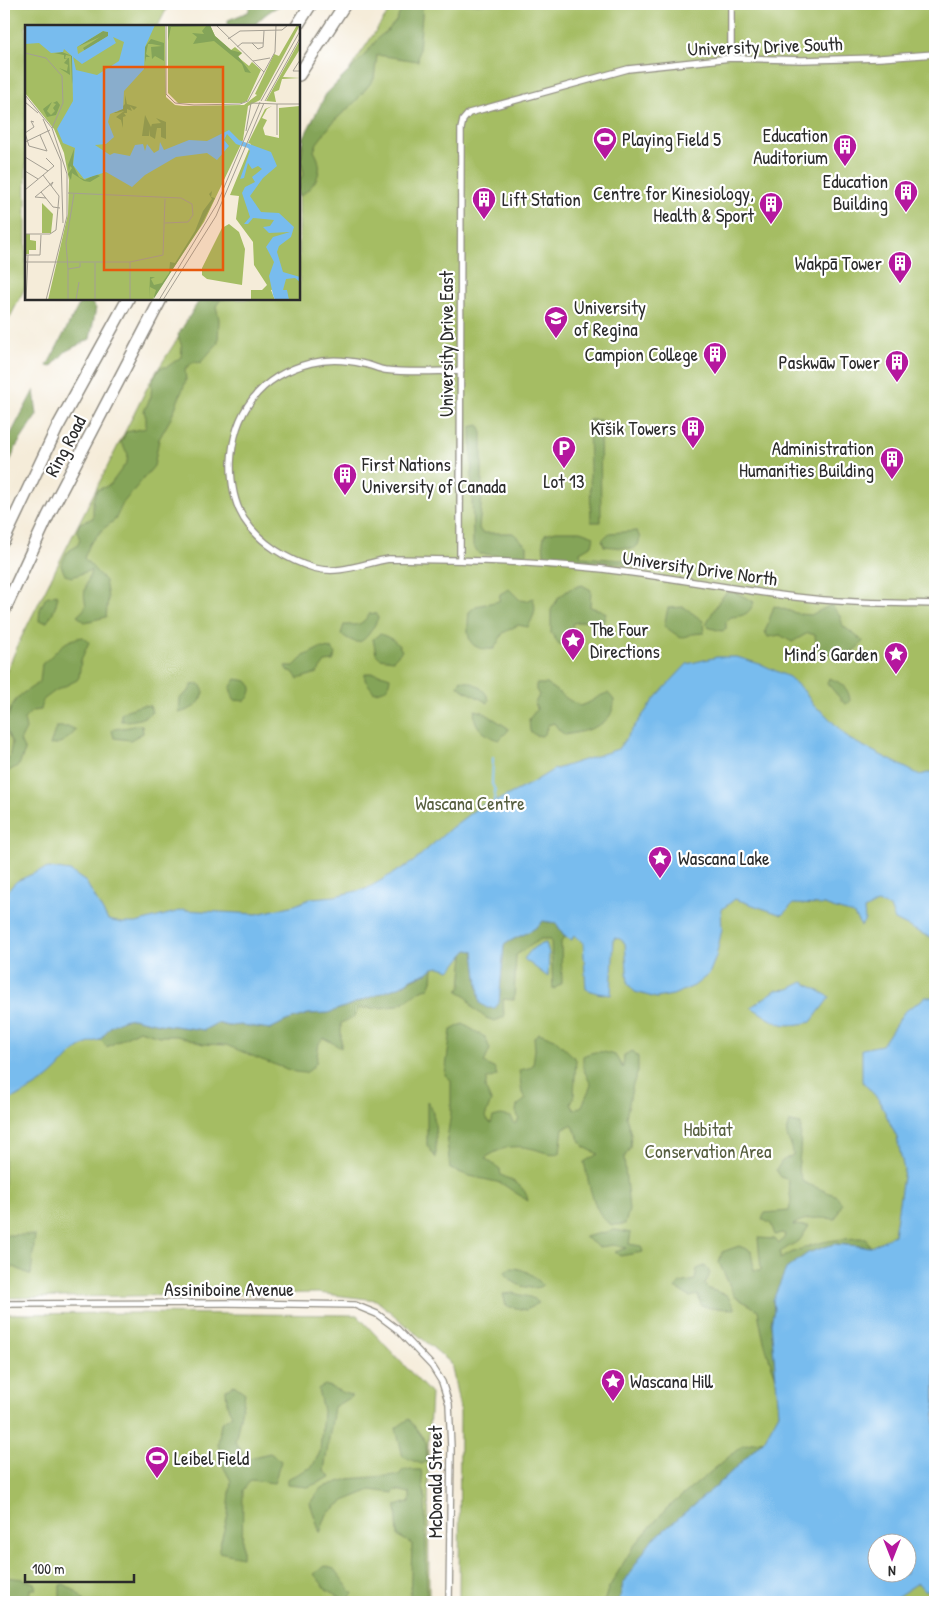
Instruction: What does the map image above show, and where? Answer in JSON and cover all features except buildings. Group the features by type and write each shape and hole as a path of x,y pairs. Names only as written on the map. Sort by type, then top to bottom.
{"highway":[{"path":"298,25 311,4"},
{"path":"300,73 346,4"},
{"name":"Ring Road","path":"4,540 57,428 127,300"},
{"name":"Ring Road","path":"4,610 48,516 161,300"}],"street":[{"path":"731,4 731,58"},
{"name":"University Drive South","path":"461,128 463,120 469,113 628,69 731,58 802,60 880,58 935,54"},
{"name":"University Drive East","path":"460,560 461,128"},
{"name":"University Drive North","path":"461,371 384,370 363,363 332,360 311,363 288,371 274,379 258,393 246,409 238,422 234,436 231,470 232,485 244,519 260,537 277,551 316,568 333,570 352,568 389,559 460,560 593,568 797,597 882,603 935,604"},
{"name":"Assiniboine Avenue","path":"4,1304 227,1303 355,1305 377,1314 397,1329 432,1366"},
{"name":"McDonald Street","path":"432,1366 444,1388 449,1404 450,1416 449,1602"}],"green space":[{"path":"4,4 166,4 166,10 158,25 25,25 25,288 4,329"},
{"path":"251,4 283,4 267,13 255,25 228,25 228,20 248,12"},
{"name":"Wascana Centre","path":"394,4 935,4 935,1602 459,1602 460,1409 451,1363 376,1300 318,1293 4,1298 4,677 21,638 151,380 202,300 300,300 300,147"},
{"path":"404,4 423,4 418,61 377,55 374,79 355,102 333,122 317,143 314,151 319,171 314,182 300,196 300,179 304,174 301,160 304,137 326,94 396,21"},
{"path":"81,300 89,300 96,308 90,339 66,351 51,367 47,366"},
{"path":"199,300 220,300 216,306 219,319 218,343 200,363 193,362 185,369 186,381 171,418 159,439 154,466 123,503 115,520 103,529 90,544 84,558 105,581 108,598 106,617 85,622 77,616 85,606 84,595 91,570 72,577 65,575 61,565 67,552 77,546 80,540 77,531 80,523 93,518 93,500 97,490 110,485 127,462 128,454 121,443 126,432 146,428 144,411 151,397 152,380 161,367 167,367 181,357 182,347 178,335"},
{"path":"34,390 37,415 16,447 4,477 4,447"},
{"path":"589,420 600,420 601,522 591,522"},
{"path":"479,425 482,433 482,497 479,528 482,533 513,533 527,546 527,554 520,556 479,554 473,546 471,427"},
{"path":"556,531 580,531 594,536 592,545 580,552 581,557 635,561 636,565 549,558 544,554 543,541 545,534"},
{"path":"637,531 640,538 638,545 633,549 604,546 602,540 609,533"},
{"path":"582,585 591,590 590,607 606,613 603,623 585,621 573,623 567,645 559,644 551,633 551,610 559,597 570,589"},
{"path":"509,589 520,600 527,601 533,598 534,613 528,627 518,625 503,633 494,649 478,647 473,644 468,634 469,612 476,606 499,601 500,594"},
{"path":"727,592 737,593 754,602 750,610 745,614 731,617 726,622 726,629 722,631 710,628 706,624 719,601"},
{"path":"57,594 55,608 47,622 39,621 40,609 46,597"},
{"path":"831,605 840,616 843,626 863,641 854,650 844,654 820,652 816,645 815,635 808,633 792,642 780,635 768,637 765,632 774,606 799,614 811,615"},
{"path":"684,607 703,621 704,633 692,634 681,638 664,626 668,608"},
{"path":"370,613 376,614 378,618 363,640 356,642 341,634 344,625 359,624"},
{"path":"380,634 393,640 402,651 393,660 380,658 376,654 373,639"},
{"path":"83,637 89,642 81,660 79,677 43,700 41,710 32,711 24,719 26,729 20,741 25,751 19,765 4,774 12,743 7,732 5,719 8,717 13,704 16,699 40,682 42,664 65,644"},
{"path":"320,648 332,649 336,654 333,661 325,662 317,673 298,679 293,672 287,670 285,666 294,666 304,656"},
{"path":"372,673 390,677 385,689 374,692 365,680 365,674"},
{"path":"829,678 847,690 850,702 845,704 827,683"},
{"path":"236,679 247,681 252,687 249,697 245,701 234,700 230,688"},
{"path":"461,680 481,688 487,695 488,703 458,686"},
{"path":"200,684 204,692 198,704 179,713 180,698 189,691 192,685"},
{"path":"536,684 547,684 580,706 608,693 614,700 613,709 610,716 598,726 582,732 565,735 554,723 548,725 542,736 535,735 530,731 529,719 537,709 535,703 539,695 536,690"},
{"path":"143,705 150,706 152,712 137,720 121,721 121,714"},
{"path":"475,710 483,712 508,728 508,731 499,740 489,736 477,725 474,715"},
{"path":"142,725 143,733 130,740 114,738 112,730"},
{"path":"56,727 70,727 76,730 71,736 57,744 50,745"},
{"path":"543,921 556,923 565,937 561,942 562,983 553,990 551,939 541,939 516,955 514,1000 503,999 504,1017 495,1021 486,1018 473,1008 467,996 458,991 461,987 464,954 468,950 474,951 480,1003 499,1002 504,945 534,929"},
{"path":"433,968 432,981 429,988 402,1003 387,1007 359,1008 354,1017 341,1023 341,1048 324,1038 319,1043 316,1063 305,1073 295,1072 226,1045 203,1044 177,1036 159,1036 139,1030 107,1047 100,1040 110,1027 122,1020 133,1018 159,1024 204,1030 217,1023 228,1026 242,1025 270,1029 286,1021 308,1014 328,1013 401,986"},
{"path":"463,1024 485,1037 490,1049 484,1063 495,1069 497,1076 487,1079 485,1088 491,1101 485,1117 491,1124 493,1117 501,1115 511,1117 515,1124 519,1119 516,1111 517,1106 526,1099 522,1093 519,1070 533,1065 534,1037 539,1033 555,1039 576,1059 574,1095 571,1104 574,1110 582,1106 591,1085 583,1068 583,1056 599,1052 615,1055 623,1068 624,1055 633,1051 638,1057 638,1072 633,1084 626,1117 631,1134 630,1148 624,1158 629,1210 625,1224 613,1225 606,1222 601,1215 593,1198 584,1162 598,1154 584,1147 572,1125 563,1128 560,1153 556,1154 514,1147 497,1151 485,1158 500,1169 501,1175 525,1191 528,1201 501,1183 450,1169 447,1139 451,1113 451,1080 445,1075 451,1030"},
{"path":"427,1101 433,1112 436,1158 427,1145"},
{"path":"790,1122 801,1124 798,1169 803,1182 837,1196 842,1204 835,1219 808,1219 793,1225 809,1226 800,1240 780,1252 780,1259 806,1247 839,1239 865,1238 871,1247 834,1244 773,1300 774,1310 771,1323 776,1377 765,1344 758,1310 735,1297 719,1263 722,1252 739,1246 751,1251 754,1270 761,1270 758,1238 775,1239 779,1244 784,1238 785,1234 775,1235 771,1224 762,1219 765,1213 789,1211 791,1201 788,1180 781,1177 776,1170 782,1161 793,1155 793,1150 787,1136"},
{"path":"615,1230 631,1233 629,1244 641,1246 643,1252 620,1256 615,1252 626,1248 614,1245 599,1247 584,1237"},
{"path":"7,1235 35,1235 31,1275 14,1267 4,1268 4,1238"},
{"path":"705,1266 710,1273 705,1285 709,1289 727,1295 735,1309 710,1308 701,1305 698,1295 690,1297 675,1288 680,1283 695,1280 697,1269"},
{"path":"510,1268 520,1269 528,1273 543,1285 527,1288 516,1283 505,1272"},
{"path":"514,1293 531,1298 539,1303 526,1310 506,1306 503,1294"},
{"path":"4,1314 357,1315 431,1394 428,1448 429,1602 4,1602"},
{"path":"234,1385 245,1393 235,1442 249,1458 270,1453 281,1461 274,1483 251,1480 243,1490 242,1557 219,1552 228,1515 231,1481 223,1466 218,1444 221,1423 232,1415 227,1405 226,1389"},
{"path":"325,1385 352,1396 334,1407 324,1471 331,1477 308,1487 287,1485 287,1479 312,1467 320,1452 323,1411 318,1389"},
{"path":"409,1419 426,1442 427,1461 422,1464 403,1457 396,1428"},
{"path":"764,1440 722,1481 688,1510 623,1584 619,1602 604,1602 608,1589 633,1547 665,1510 743,1445"},
{"path":"403,1470 421,1470 425,1499 427,1602 410,1602 412,1544 398,1536 396,1506 410,1502 410,1493 396,1490 393,1493 371,1490 344,1501 327,1514 320,1533 310,1503 321,1488 348,1479 399,1475"},
{"path":"324,1566 334,1569 353,1594 347,1600 327,1590 314,1574"},
{"path":"4,1577 23,1579 34,1583 36,1589 30,1589 29,1602 13,1602 4,1598"},
{"path":"64,1584 84,1600 82,1602 60,1602 60,1585"}],"water":[{"name":"Wascana Lake","path":"717,657 737,657 763,665 789,677 804,691 814,706 823,712 849,739 920,775 935,771 935,940 895,920 890,907 877,903 864,910 865,920 861,926 853,914 824,905 793,904 782,915 735,899 721,910 722,929 716,957 709,974 694,986 673,995 656,998 635,992 628,984 625,943 620,939 614,938 611,995 586,989 583,942 574,935 572,940 565,937 556,923 543,921 534,929 504,945 499,1003 495,1008 487,1008 480,1003 474,951 468,950 450,970 440,967 433,968 401,986 328,1013 308,1014 286,1021 270,1029 242,1025 228,1026 217,1023 204,1030 159,1024 133,1018 122,1020 110,1027 100,1040 76,1050 55,1072 43,1081 27,1092 4,1102 4,894 17,881 49,868 70,871 86,882 108,920 122,923 136,923 183,910 257,914 295,905 312,898 335,896 366,889 413,862 451,828 481,805 494,802 553,770 618,749 656,697 687,664"},
{"path":"546,943 549,953 548,977 524,959 533,948"},
{"path":"803,982 830,997 811,1022 785,1025 773,1021 751,1007 776,990 789,989"},
{"path":"926,997 935,997 935,1591 924,1590 918,1583 889,1602 619,1602 623,1584 650,1542 722,1481 764,1440 779,1413 771,1323 774,1310 773,1300 786,1269 808,1253 834,1244 871,1247 894,1235 904,1170 897,1138 879,1100 862,1081 862,1049 882,1045 904,1012"}],"waterway":[{"path":"493,758 492,784 495,790 494,802"}],"place":[{"name":"Playing Field 5","path":"605,160"},
{"name":"Education Auditorium","path":"845,167"},
{"name":"Education Building","path":"906,213"},
{"name":"Lift Station","path":"484,220"},
{"name":"Centre for Kinesiology, Health & Sport","path":"771,225"},
{"name":"Wakpā Tower","path":"900,284"},
{"name":"University of Regina","path":"556,339"},
{"name":"Campion College","path":"715,375"},
{"name":"Paskwāw Tower","path":"897,383"},
{"name":"Kīšik Towers","path":"693,449"},
{"name":"Lot 13","path":"564,469"},
{"name":"Administration Humanities Building","path":"892,480"},
{"name":"First Nations University of Canada","path":"345,496"},
{"name":"The Four Directions","path":"573,661"},
{"name":"Mind's Garden","path":"896,675"},
{"name":"Wascana Lake","path":"660,879"},
{"name":"Wascana Hill","path":"613,1402"},
{"name":"Leibel Field","path":"157,1479"}],"park label":[{"name":"Habitat Conservation Area","path":"708,1140"}]}
